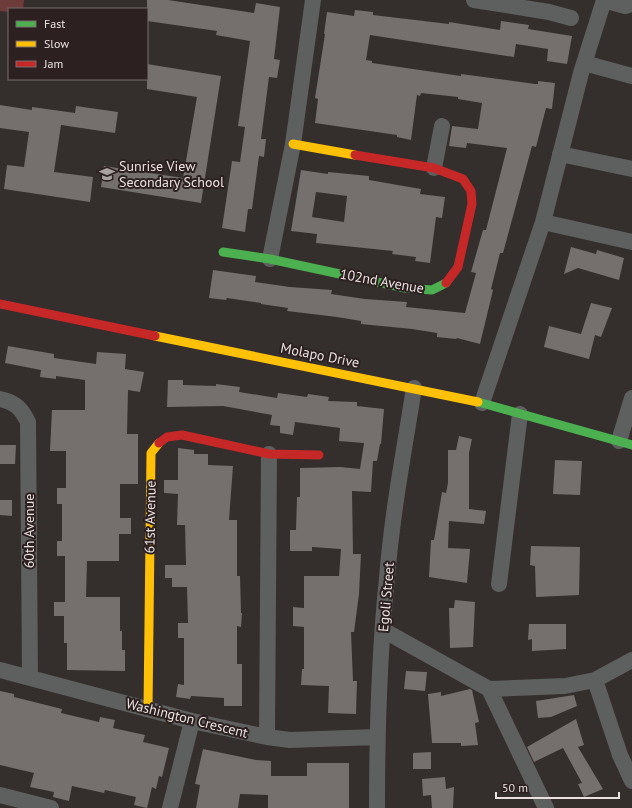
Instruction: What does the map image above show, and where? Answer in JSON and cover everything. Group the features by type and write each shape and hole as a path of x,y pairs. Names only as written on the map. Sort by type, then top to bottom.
{"street":[{"path":"270,260 293,144 313,0"},
{"path":"474,0 532,5 571,18"},
{"path":"482,403 543,222 584,63 604,0 625,6 632,4"},
{"path":"584,63 632,76"},
{"path":"434,168 442,126"},
{"name":"102nd Avenue","path":"223,252 270,260 405,288 432,290 445,284 458,266 472,204 471,191 463,179 434,168 293,144"},
{"path":"560,154 632,169"},
{"path":"543,222 632,242"},
{"name":"Molapo Drive","path":"0,304 482,403 626,443"},
{"name":"Egoli Street","path":"377,808 377,737 383,630 390,553 414,388"},
{"path":"626,443 632,398"},
{"name":"60th Avenue","path":"0,399 12,401 17,405 22,410 28,422 30,678"},
{"path":"499,584 520,414"},
{"name":"61st Avenue","path":"148,709 151,453 156,444 167,436 182,435 269,454 319,455"},
{"path":"267,737 269,454"},
{"path":"383,630 489,689 564,686 595,680 632,660"},
{"name":"Washington Crescent","path":"0,670 192,721 267,737 290,740 377,737"},
{"path":"595,680 620,755 632,781"},
{"path":"489,689 546,808"},
{"path":"170,808 192,721"},
{"path":"0,794 51,808"}],"shaded area":[{"path":"0,0 24,0 23,8 8,8 8,12 0,11"}],"building":[{"path":"147,0 168,0 254,13 256,3 280,7 274,59 280,60 277,78 269,77 261,139 266,139 264,157 259,156 252,209 248,209 245,232 222,228 232,161 240,162 245,127 238,126 250,41 216,35 217,31 148,21"},
{"path":"355,10 373,12 373,15 449,24 449,22 500,30 501,21 529,25 528,29 572,36 567,64 547,61 548,49 516,44 514,57 370,35 366,60 372,61 372,63 461,76 461,74 535,84 538,84 538,81 555,83 552,109 546,108 536,147 532,146 503,253 500,253 480,344 457,338 437,337 437,333 361,324 361,321 287,311 288,308 261,303 227,298 226,300 209,298 213,270 256,276 255,282 290,287 332,290 331,294 365,299 407,302 406,307 465,313 476,273 471,272 483,230 486,230 507,148 467,143 466,148 449,146 452,126 478,129 482,103 458,99 458,97 421,93 420,96 417,95 411,140 397,137 397,135 315,123 318,99 315,98 327,12 354,16"},
{"path":"148,64 221,76 201,203 101,187 104,166 183,178 197,97 147,89"},
{"path":"0,105 32,110 32,107 75,113 76,106 118,112 115,133 61,125 54,172 93,177 90,202 4,189 7,165 24,167 29,132 0,128"},
{"path":"301,170 328,174 328,172 369,176 369,180 421,189 420,194 445,197 442,218 436,217 430,263 415,261 416,257 392,254 393,251 316,243 317,234 291,231","holes":["316,192 347,196 344,222 312,217"]},
{"path":"571,247 596,254 597,250 624,258 619,280 578,268 564,274"},
{"path":"591,303 612,308 601,337 595,335 589,359 544,347 549,326 581,334"},
{"path":"8,346 54,354 54,358 96,364 97,352 126,354 125,369 144,372 140,392 128,390 127,434 138,434 138,484 120,484 120,518 131,518 131,534 119,534 119,561 87,561 86,597 120,597 120,631 122,631 122,650 125,650 125,671 67,670 67,643 64,643 64,616 54,616 54,602 65,602 65,556 57,556 57,541 62,541 62,504 57,504 57,488 66,488 66,451 50,451 52,410 85,410 85,380 56,376 56,379 40,377 41,370 5,363"},
{"path":"168,380 183,380 183,385 216,386 216,384 240,387 239,392 277,398 278,393 307,397 308,394 329,397 328,401 357,402 357,406 384,409 381,444 377,461 373,461 371,492 352,491 353,554 361,554 359,594 354,632 351,632 353,681 357,681 356,714 328,713 329,686 301,685 302,669 304,669 304,627 293,626 293,607 304,608 304,576 339,576 341,549 312,547 312,551 290,551 290,530 296,530 297,497 300,497 300,468 340,467 360,469 364,443 339,441 340,428 295,422 293,435 280,433 280,426 270,425 272,415 223,406 167,407"},
{"path":"459,436 472,439 469,453 469,509 486,511 484,524 449,521 448,548 470,549 467,583 429,577 431,540 434,540 442,492 446,493 448,483 448,450 456,450"},
{"path":"0,445 16,445 15,464 0,464"},
{"path":"178,448 194,450 194,454 208,454 208,465 233,466 229,520 237,520 237,576 240,576 242,613 241,627 237,626 237,664 242,664 242,706 224,706 224,698 191,696 190,699 176,697 178,684 184,685 184,638 178,638 178,623 188,623 187,587 172,587 172,578 165,578 165,565 186,565 185,525 177,525 178,494 164,493 164,480 178,480"},
{"path":"555,460 582,461 580,495 553,494"},
{"path":"0,500 12,500 12,516 0,515"},
{"path":"531,546 580,547 579,595 536,597 535,566 530,565"},
{"path":"455,600 475,602 473,647 450,648 449,608 454,608"},
{"path":"529,624 566,624 566,649 532,651 532,639 528,640"},
{"path":"406,671 427,672 425,691 404,689"},
{"path":"470,689 472,690 479,722 475,723 478,745 461,746 461,743 432,743 428,694 441,692 441,696"},
{"path":"0,691 14,694 14,697 62,709 61,713 99,722 100,717 115,720 113,728 145,735 143,742 169,748 162,777 159,776 156,789 152,787 147,808 134,805 136,797 105,790 104,793 72,786 69,801 53,797 54,792 30,787 34,773 0,765"},
{"path":"574,695 577,706 551,717 538,718 536,701"},
{"path":"576,719 584,745 578,747 603,789 584,797 578,784 582,783 563,748 534,762 527,747"},
{"path":"203,749 256,760 271,761 271,776 307,776 307,763 349,763 349,808 268,808 268,795 240,794 238,808 196,808 200,785 195,784"},
{"path":"431,752 431,769 413,769 413,753"},
{"path":"445,777 446,789 454,787 453,808 432,808 431,795 423,796 422,779"}],"traffic: fast":[{"path":"223,252 270,259 405,288 432,290 446,283"},
{"path":"478,402 632,445"}],"traffic: slow":[{"path":"293,144 355,155"},
{"path":"155,336 478,402"},
{"path":"148,709 151,453 159,443"}],"traffic: jam":[{"path":"355,155 434,168 463,179 471,191 472,204 458,267 446,283"},
{"path":"0,304 155,336"},
{"path":"159,443 167,437 182,435 269,454 319,455"}],"place":[{"name":"Sunrise View Secondary School","path":"107,174"}]}
